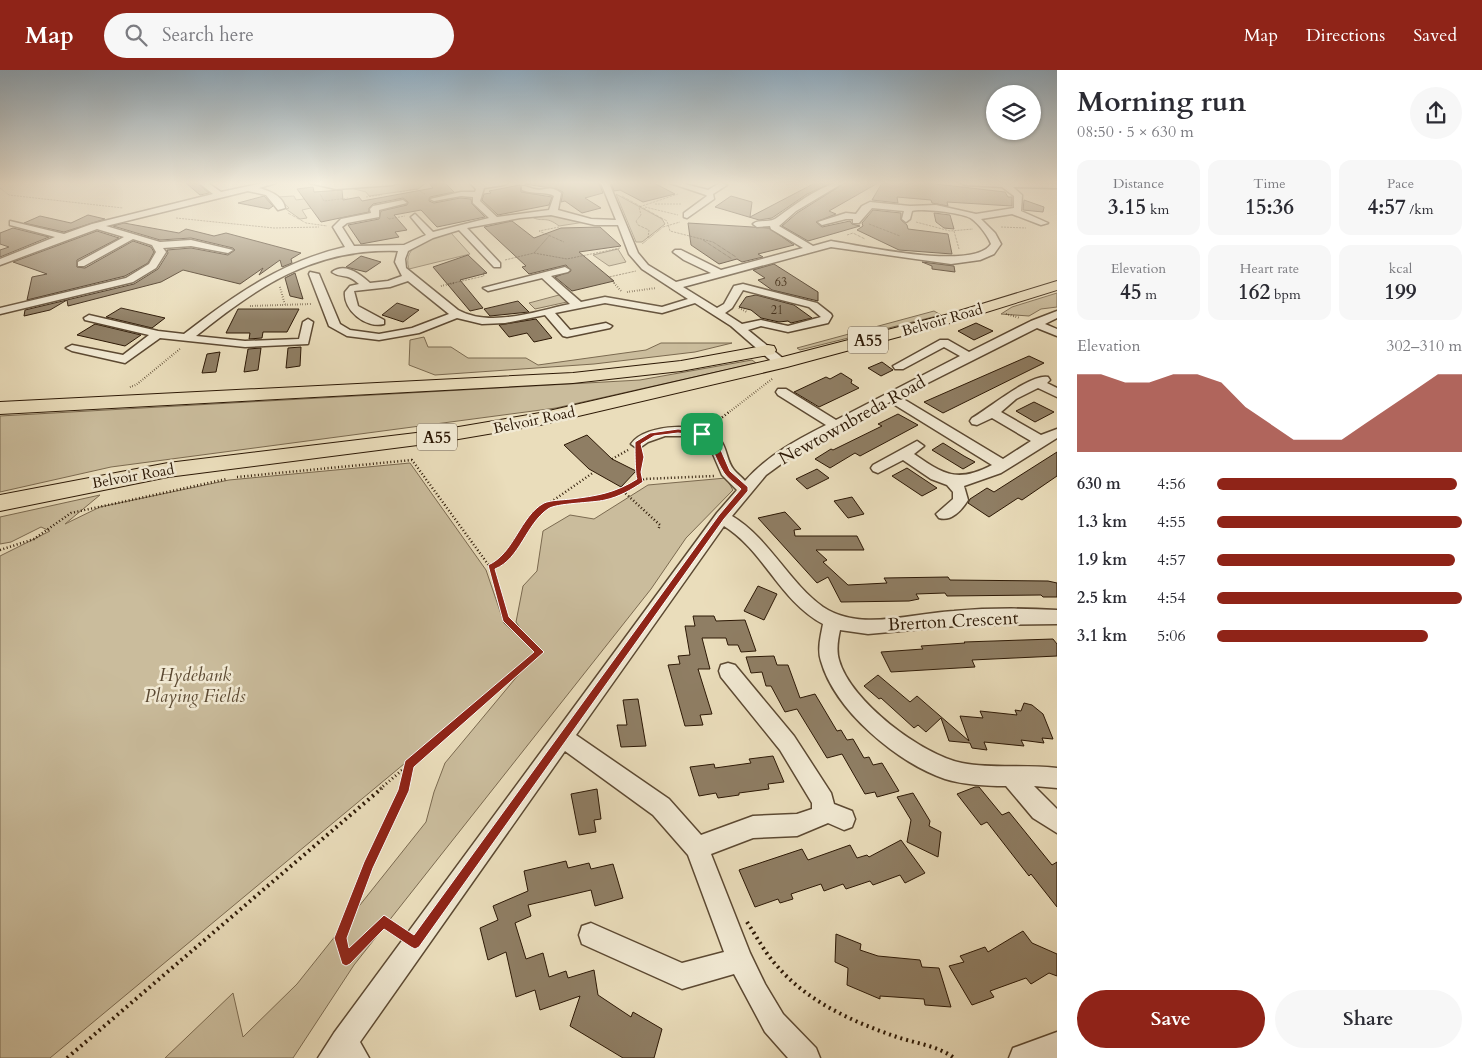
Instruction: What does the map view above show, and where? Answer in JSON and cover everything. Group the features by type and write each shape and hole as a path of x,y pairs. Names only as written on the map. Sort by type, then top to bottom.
{"highway":[{"path":"1031,278 1057,270"},
{"path":"981,301 1057,276"},
{"name":"Belvoir Road","path":"0,408 563,378 774,357 803,358 981,301 1057,285"},
{"name":"Belvoir Road","path":"0,503 88,484 168,470 489,429 540,419 774,357 852,330 937,306"}],"street":[{"path":"36,229 61,236"},
{"path":"0,262 61,236 84,229"},
{"path":"105,229 159,246 191,243 228,250"},
{"path":"339,229 351,249"},
{"path":"426,229 431,235"},
{"path":"189,338 226,306 280,272 318,256 351,249 376,247 405,248 431,235 457,229"},
{"path":"463,229 495,264"},
{"path":"625,229 632,248 647,268 719,312 741,328 774,357"},
{"path":"778,229 811,249"},
{"path":"672,285 718,273 748,269 771,269 760,262 838,244 930,260 969,260 985,255 994,248 994,239 986,229"},
{"path":"80,264 131,237"},
{"path":"0,311 128,280 155,265 161,252 159,246"},
{"path":"405,248 400,260 400,266 409,277 458,314 473,320 493,322 605,300 662,310 696,299"},
{"path":"678,252 689,260 704,264 718,273"},
{"path":"330,257 340,280 351,289 390,284 409,277"},
{"path":"488,288 566,270"},
{"path":"337,272 353,273 368,287"},
{"path":"314,274 335,326 347,333 379,337 415,331 458,314"},
{"path":"544,275 577,304"},
{"path":"719,312 728,306 738,288 743,287 813,305 827,316 824,322 788,329 761,323 741,328"},
{"path":"351,289 349,298 354,310 361,316 380,322"},
{"path":"107,310 91,318 158,334 245,344 304,342 308,322"},
{"path":"547,311 567,334 606,326"},
{"name":"Newtownbreda Road","path":"343,1053 415,943 722,517 745,489 762,472 798,445 968,356 1057,314"},
{"path":"1035,323 1057,333"},
{"path":"72,348 125,359 158,334"},
{"path":"900,366 956,335"},
{"path":"944,342 968,356"},
{"path":"977,421 1012,396 1048,378 1057,393"},
{"path":"782,392 835,425"},
{"path":"890,396 1001,464"},
{"path":"878,468 911,450 938,476 952,481 972,480 1041,441 992,412"},
{"path":"638,444 652,434 664,432 692,431 702,434 715,443 727,472 745,489"},
{"path":"944,514 960,504 962,497 961,491 952,481"},
{"path":"722,517 741,530 806,602 819,613 841,622 829,650 834,672 854,701 896,741 941,767 961,773 1057,778"},
{"name":"Brerton Crescent","path":"841,622 925,622 951,618 1057,617"},
{"path":"697,848 753,826 798,825 820,817 823,810 822,800 787,743 728,671"},
{"path":"564,738 661,807 697,848 740,960 774,1023 806,1058"},
{"path":"1009,774 1041,810 1057,822"},
{"path":"823,810 844,819"},
{"path":"591,935 682,976 740,960"},
{"path":"1023,1058 1057,1045"}],"lane":[{"path":"1041,441 1057,433"}],"path":[{"path":"549,229 540,231 564,242"},
{"path":"647,229 649,230 648,239"},
{"path":"426,290 484,276 483,273 495,264 534,254 567,259 607,249 638,247 662,229"},
{"path":"670,229 670,231 713,242 748,269"},
{"path":"883,229 900,236"},
{"path":"935,229 961,232 974,229"},
{"path":"534,254 549,236"},
{"path":"702,238 748,269"},
{"path":"623,293 610,278 647,268"},
{"path":"605,300 623,293 672,285"},
{"path":"981,301 1035,323"},
{"path":"226,306 311,304"},
{"path":"129,387 136,385 189,338"},
{"path":"702,434 803,358"},
{"path":"612,459 638,444 641,457 638,472 641,480"},
{"path":"0,550 18,546 38,537 56,522 71,513 210,482 229,478 412,460 490,567 506,619 540,652 67,1058"},
{"path":"490,567 501,563 534,518 547,505 594,472"},
{"path":"547,505 605,498 623,491 641,480 716,476 727,472"},
{"path":"623,491 660,525 658,530"},
{"path":"409,764 403,791 368,866 340,938 346,960 384,921 415,943"},
{"path":"742,914 781,971 804,991 844,1015 905,1040 948,1052 954,1058"}],"green space":[{"path":"631,229 658,229 642,242 636,242"},
{"path":"451,233 470,254 409,269 408,260 414,248 427,240"},
{"path":"618,249 626,262 609,266 593,255"},
{"path":"1057,293 1057,307 1041,309 1029,316 1001,314 1012,307"},
{"path":"559,295 567,302 535,309 529,303"},
{"path":"934,311 941,315 800,350 797,348"},
{"path":"424,337 428,347 451,347 468,358 526,358 538,365 646,350 661,343 732,343 695,352 594,364 435,375 409,365 410,340"},
{"path":"752,360 756,363 556,408 111,467 0,492 0,416 640,380"},
{"name":"Hydebank Playing Fields","path":"410,463 486,570 504,623 535,651 516,622 523,586 537,571 543,531 570,515 594,519 648,485 726,478 733,490 686,538 651,589 354,965 293,1058 165,1058 233,993 243,1037 297,984 426,822 434,792 445,763 534,656 50,1058 0,1058 0,556 50,531 41,527 11,542 0,544 0,517 100,495 65,524 100,507 229,480"}],"building":[{"path":"10,229 17,229 49,237 0,257 0,250 9,247 0,244 0,233"},
{"path":"51,229 73,229 64,232"},
{"path":"123,229 158,229 179,233 186,229 214,236 226,233 301,253 291,259 292,263 282,267 280,260 259,275 263,268 240,284 183,270 161,282 68,306 67,300 50,310 24,316 25,310 134,284 158,269 168,253 167,250 191,248 228,255 235,250 191,238 160,240"},
{"path":"351,229 407,230 395,232 399,237 361,244"},
{"path":"486,229 522,229 534,238 558,229 602,229 621,246 579,252 614,281 572,291 555,277 571,271 566,265 529,274 522,267 526,266"},
{"path":"689,229 771,229 794,245 758,254 763,257 742,262 737,259 719,264 691,245"},
{"path":"787,229 849,229 808,241"},
{"path":"909,229 948,234 952,254 899,250 857,230"},
{"path":"97,231 119,238 77,260 77,267 85,268 133,241 151,247 154,252 148,263 125,276 27,300 32,277 47,274 13,262"},
{"path":"468,255 487,273 460,280 483,308 470,311 433,267"},
{"path":"361,256 381,262 366,272 346,267"},
{"path":"922,262 954,266 955,272 932,269 932,266"},
{"path":"774,264 818,292 818,301 772,290 758,280 765,278 753,270"},
{"path":"295,273 303,299 290,296 285,278"},
{"path":"756,295 794,305 812,318 791,323 788,321 779,322 761,318 751,310 739,307 746,297"},
{"path":"518,301 529,312 490,316 484,309"},
{"path":"397,303 419,310 403,322 382,315"},
{"path":"121,308 165,318 152,328 106,317"},
{"path":"238,309 299,309 287,332 263,332 262,338 249,339 250,333 226,333"},
{"path":"536,319 552,338 534,342 527,333 509,337 499,325"},
{"path":"976,323 993,331 974,340 958,331"},
{"path":"95,324 141,335 125,346 77,335"},
{"path":"301,347 300,366 286,368 288,348"},
{"path":"261,348 258,370 244,372 248,349"},
{"path":"220,352 216,372 202,373 207,354"},
{"path":"1029,356 1044,363 943,413 924,402"},
{"path":"882,362 893,370 881,376 868,368"},
{"path":"841,373 852,380 851,383 859,388 819,407 794,392 826,377 830,379"},
{"path":"1034,402 1054,412 1035,422 1016,411"},
{"path":"898,414 918,425 860,456 855,453 830,468 815,459 831,449 833,450 882,426 878,424"},
{"path":"587,435 612,459 636,471 621,487 589,469 564,445"},
{"path":"943,443 975,462 963,469 932,450"},
{"path":"1057,452 1057,476 1022,500 1018,498 989,517 968,503 970,499 987,488 994,492"},
{"path":"907,468 937,488 922,496 892,476"},
{"path":"817,469 829,478 807,489 796,479"},
{"path":"852,497 864,514 848,518 834,501"},
{"path":"785,512 801,529 794,530 795,536 857,536 864,550 816,550 827,560 823,562 848,585 887,583 884,578 948,577 950,580 1048,581 1057,583 1057,597 1043,597 1041,595 947,596 945,593 916,594 919,599 909,601 841,602 828,577 817,583 758,518"},
{"path":"758,586 777,594 764,620 744,611"},
{"path":"693,616 714,616 716,621 745,620 756,651 741,652 738,645 728,645 726,638 702,638 710,669 698,669 712,714 700,715 703,725 685,726 668,665 680,664 678,656 690,655 685,626 695,626"},
{"path":"1053,639 1057,644 1057,656 972,660 975,667 891,672 881,652 923,649 921,646 964,642"},
{"path":"774,656 777,665 788,665 800,698 815,694 837,731 841,730 847,740 853,739 864,758 869,757 873,765 882,763 899,791 877,797 875,792 865,794 842,754 827,758 797,709 785,712 771,686 766,686 762,672 751,673 746,657"},
{"path":"878,675 910,702 917,696 969,741 960,716 983,718 980,711 1017,715 1015,710 1021,711 1024,703 1032,705 1043,714 1053,739 1042,738 1044,743 1021,740 1024,746 984,742 987,750 972,748 970,743 949,741 941,718 926,732 918,725 914,728 881,698 879,699 864,686"},
{"path":"638,699 646,746 621,747 617,725 627,725 623,700"},
{"path":"773,756 784,782 768,784 769,789 739,793 739,795 718,798 716,793 699,796 690,767 714,764 715,768 751,763 749,759"},
{"path":"979,787 1002,815 1009,812 1052,865 1057,862 1057,907 1031,874 1029,876 987,822 981,825 957,794"},
{"path":"597,789 601,819 594,820 596,832 579,835 571,794"},
{"path":"913,793 930,821 929,826 941,832 938,857 907,842 911,820 897,797"},
{"path":"901,840 925,873 905,883 900,875 873,885 870,881 846,889 843,884 824,891 821,884 791,894 793,899 780,903 778,899 755,907 739,870 802,849 808,860 850,845 857,858 867,855 869,857"},
{"path":"566,861 568,868 589,863 591,869 613,864 623,898 595,906 591,890 528,905 531,916 515,923 526,959 543,953 549,977 566,971 568,978 594,970 598,995 631,1017 633,1012 662,1029 654,1058 623,1058 570,1026 580,996 540,1010 535,990 516,997 506,952 488,960 480,928 498,920 493,906 528,891 524,871"},
{"path":"1023,931 1032,943 1057,954 1057,976 1049,973 1031,984 1026,978 990,991 994,997 972,1005 949,966 964,962 960,956 985,947 988,952"},
{"path":"836,934 861,944 860,950 878,956 920,960 922,967 939,968 951,1007 925,1005 924,999 880,996 880,999 847,985 848,968 835,962"}],"route":[{"path":"692,431 702,434 708,436 715,443 723,466 745,489 722,517 415,943 384,921 346,960 340,938 368,866 389,826 403,791 409,764 540,652 506,619 497,584 490,567 501,563 534,518 547,505 605,498 623,491 641,480 638,472 641,457 638,444 643,439 652,434 664,432 692,431"}]}
